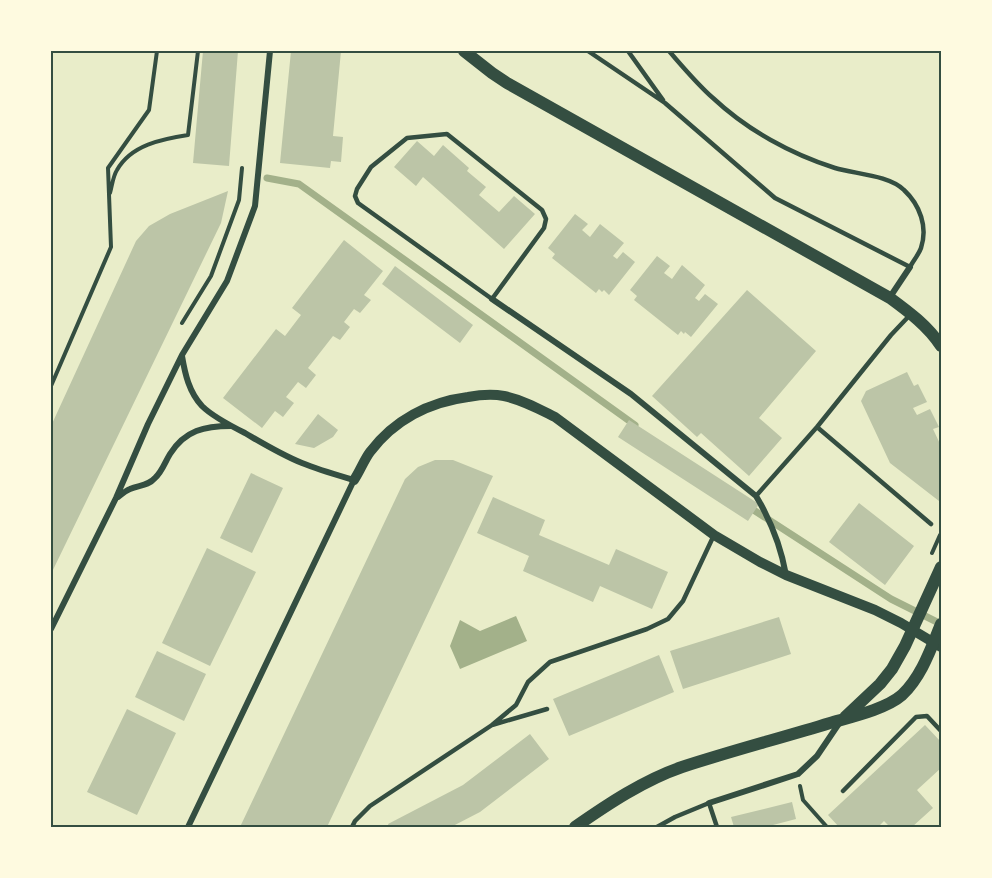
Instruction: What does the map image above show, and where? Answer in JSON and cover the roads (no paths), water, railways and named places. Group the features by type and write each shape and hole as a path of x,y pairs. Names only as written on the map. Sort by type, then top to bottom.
{"main road":[{"path":"464,51 507,83 890,298 925,327 941,346"},
{"path":"842,719 887,676 905,646 941,567"},
{"path":"575,827 633,790 680,768 842,719 895,700 914,680 927,658 941,624"}],"street":[{"path":"51,629 116,498 148,424 182,355 227,281 255,206 270,51"},
{"path":"890,298 910,267"},
{"path":"492,299 631,394 756,496 767,514 782,555 786,575"},
{"path":"182,355 185,374 194,394 203,406 232,426 300,462 354,480"},
{"path":"188,827 354,480 370,453 385,435 402,421 425,408 453,399 502,396 530,404 555,417 714,535 786,575 875,610 941,647"},
{"path":"116,498 127,490 148,484 155,479 184,437 199,429 232,426"},
{"path":"710,802 798,774 817,756 842,719"}],"lane":[{"path":"588,51 665,102 775,198 910,267 921,248 924,226 917,205 902,188 882,178 836,168 791,151 750,128 713,98 669,51"},
{"path":"628,51 665,102"},
{"path":"447,134 542,210 546,219 544,228 492,299 358,203 355,196 357,189 371,167 407,138 447,134"},
{"path":"756,496 911,314"},
{"path":"817,427 931,524"},
{"path":"352,827 370,806 492,725 516,705 528,682 550,662 647,629 668,618 683,601 714,535"},
{"path":"492,725 547,709"},
{"path":"843,791 916,717 927,716 941,731"},
{"path":"657,827 710,802 717,827"}],"waterway":[{"path":"267,178 299,184 635,425"},
{"path":"749,507 891,599 941,624"}]}
